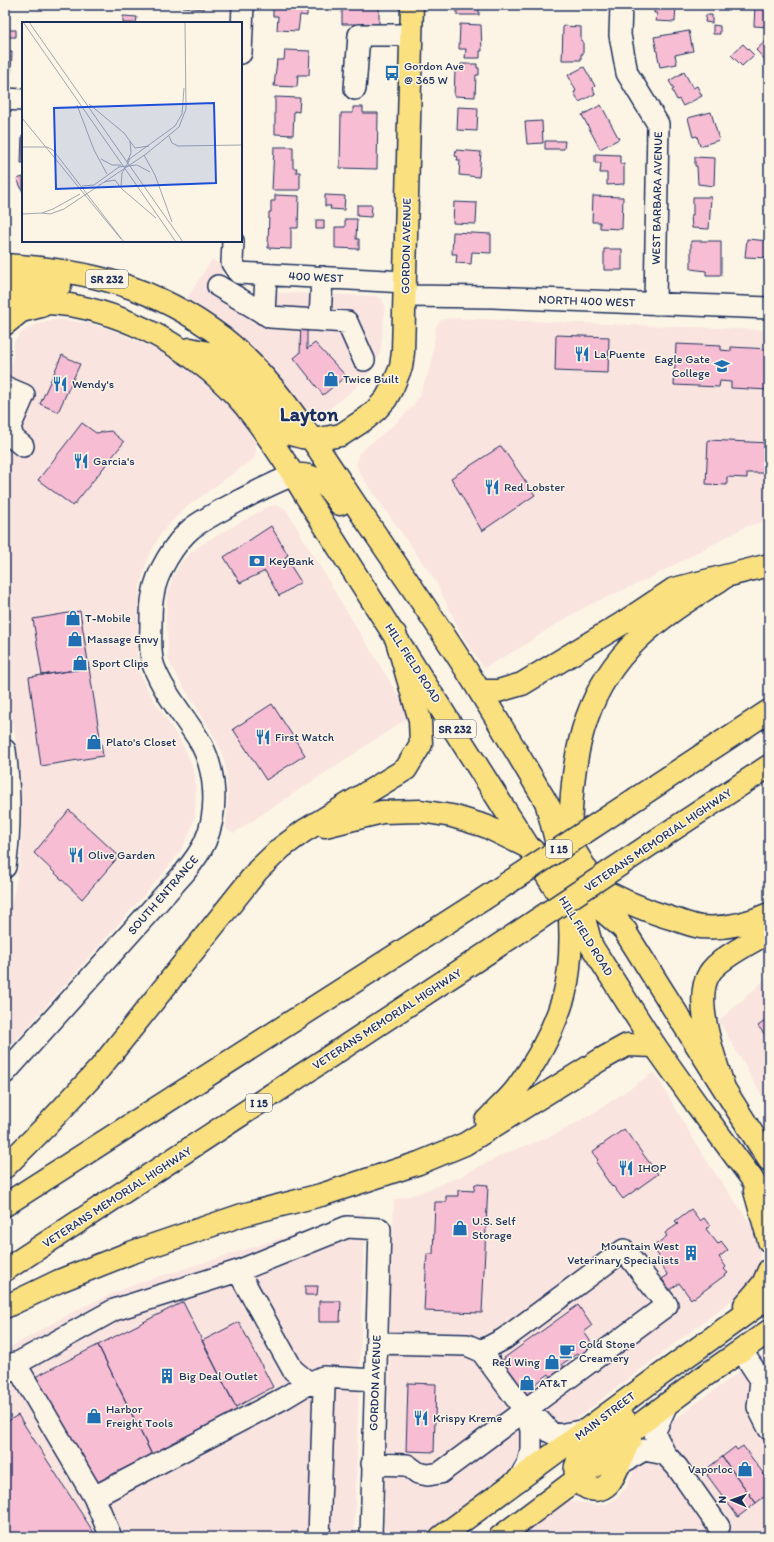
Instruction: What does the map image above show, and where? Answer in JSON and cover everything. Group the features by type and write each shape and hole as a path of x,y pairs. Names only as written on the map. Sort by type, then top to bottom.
{"main road":[{"name":"GORDON AVENUE","path":"174,346 212,354 230,368 251,389 286,432 295,436 313,438 337,437 350,430 372,414 389,394 398,374 402,357 412,5"},
{"name":"SR 232","path":"5,265 57,269 102,278 150,295 176,308 224,338 256,368 313,438 480,691 599,890 769,1160"},
{"path":"5,281 50,283 83,288 200,323"},
{"name":"HILL FIELD ROAD","path":"5,300 54,303 88,309 138,326 194,359 215,376 239,400 262,428 294,475 655,1046 750,1176 769,1206"},
{"path":"5,324 21,311 54,303"},
{"path":"294,475 310,477 323,483 329,488 374,554 419,598"},
{"path":"480,691 498,691 522,684 623,623 674,589 769,565"},
{"path":"465,1144 516,1089 536,1060 551,1029 564,995 570,957 569,876 572,798 578,747 587,714 602,684 620,658 638,639 674,609 725,577"},
{"path":"5,1167 100,1068 258,870 281,848 304,831 406,769 422,744 420,720 395,634"},
{"name":"I 15","path":"5,1205 482,900 769,711"},
{"name":"VETERANS MEMORIAL HIGHWAY","path":"5,1270 514,936 769,766"},
{"path":"547,805 591,944"},
{"path":"304,831 382,812 420,811 452,816 485,826 530,848 569,876 645,910 700,927 745,924 769,914"},
{"path":"515,823 626,931"},
{"path":"723,1085 709,1042 704,1010 703,991 709,974 723,960 769,932"},
{"path":"5,1307 59,1281 130,1253 242,1215 321,1195 419,1163 465,1144 600,1060 627,1045 655,1046"},
{"path":"750,1176 769,1241"},
{"path":"726,1328 760,1287 769,1270"},
{"name":"MAIN STREET","path":"442,1537 655,1379 769,1297"},
{"path":"500,1537 601,1461 639,1425 769,1331"},
{"path":"639,1425 609,1483 601,1489 595,1490 586,1488 577,1479 576,1469 580,1459 588,1450 631,1415 655,1379"}],"street":[{"path":"242,29 243,5"},
{"name":"WEST BARBARA AVENUE","path":"621,5 620,35 627,73 658,124 655,304"},
{"path":"355,90 359,35 411,35"},
{"path":"5,99 22,100"},
{"name":"400 WEST","path":"233,242 232,263 239,273 322,277 405,289"},
{"path":"264,314 266,275"},
{"path":"320,320 322,277"},
{"path":"218,286 270,317 348,322 364,360"},
{"name":"NORTH 400 WEST","path":"405,289 493,297 769,308"},
{"path":"5,387 24,396 10,427 13,438 23,446"},
{"name":"SOUTH ENTRANCE","path":"5,1073 185,872 196,858 205,841 211,824 212,814 213,795 211,772 202,746 169,694 153,665 151,645 153,595 165,564 177,545 191,529 258,490 294,475"},
{"path":"5,750 10,800 8,843 5,867"},
{"name":"GORDON AVENUE","path":"238,1271 347,1227 380,1229 371,1537"},
{"path":"372,1464 407,1465 418,1473 428,1475 440,1473 667,1305 624,1250 504,1339 481,1351"},
{"path":"111,1537 94,1497 10,1366 114,1310 238,1271 293,1370 310,1382 324,1388 319,1537"},
{"path":"377,1343 467,1345 481,1351 525,1411 540,1421 550,1432 557,1435 587,1430"},
{"path":"742,1351 765,1379 758,1408 769,1429"},
{"path":"94,1497 284,1398 310,1382 323,1377 375,1380"},
{"path":"667,1404 655,1433 665,1454 677,1467 719,1527"},
{"path":"518,1481 528,1463 531,1451 532,1436 525,1411"},
{"path":"618,1465 644,1450 665,1454"}],"shaded area":[{"path":"212,259 219,264 223,277 237,291 375,296 382,299 385,306 380,353 371,371 354,389 329,409 317,412 301,407 204,312 186,300"},
{"path":"449,318 769,330 769,520 745,527 648,579 585,607 525,645 484,668 462,635 436,582 360,474 356,464 359,453 396,423 413,406 419,396 431,365 436,326 441,320"},
{"path":"57,319 88,323 115,331 155,349 176,362 197,377 237,415 255,442 256,449 255,456 252,460 188,506 169,524 160,535 148,558 140,586 137,647 138,669 147,689 183,745 191,763 195,777 196,799 195,817 191,830 180,852 160,877 5,1053 5,925 13,897 20,860 22,836 21,776 5,667 5,386 11,371 14,342 16,339 22,332 37,324"},
{"path":"275,505 283,507 287,511 411,716 234,833 226,829 228,799 227,780 221,750 168,659 166,618 167,596 172,579 177,569 183,560 193,551 207,541 267,507"},
{"path":"769,976 769,1108 719,1021"},
{"path":"654,1072 704,1157 755,1230 760,1245 760,1259 759,1267 754,1278 744,1291 421,1537 389,1537 385,1529 384,1521 390,1357 389,1313 394,1200 419,1193 461,1176 504,1154 556,1134 592,1114"},
{"path":"365,1212 354,1537 5,1537 5,1350 78,1309 123,1289"},
{"path":"769,1350 769,1537 516,1537 567,1500 596,1505 606,1504 615,1499 626,1488 631,1478 634,1466 654,1434"}],"building":[{"path":"77,5 95,5 95,9 77,8"},
{"path":"183,5 204,5 204,9 183,7"},
{"path":"307,5 307,16 300,15 298,31 277,30 278,16 273,16 273,6"},
{"path":"342,5 379,5 379,26 355,30 355,24 342,24"},
{"path":"457,5 479,5 479,15 457,15"},
{"path":"654,5 676,5 675,22 656,21 657,13 654,13"},
{"path":"755,5 769,5 769,27 754,26"},
{"path":"706,15 712,15 712,23 705,22"},
{"path":"123,16 137,17 136,22 123,22"},
{"path":"460,24 481,25 482,51 480,51 480,58 465,58 466,49 459,49"},
{"path":"713,25 720,26 720,34 713,34"},
{"path":"563,26 581,27 583,54 581,54 581,60 562,60"},
{"path":"5,30 16,30 16,37 5,37"},
{"path":"689,31 693,51 675,55 677,64 660,67 654,37"},
{"path":"769,38 769,64 756,50"},
{"path":"743,44 754,55 742,66 731,55"},
{"path":"285,50 310,51 309,75 298,75 297,87 274,86 277,60 284,60"},
{"path":"5,52 12,52 11,72 5,72"},
{"path":"461,64 477,64 477,68 479,68 479,75 476,75 475,97 454,96 455,70 461,70"},
{"path":"584,67 595,86 593,88 595,94 579,102 574,92 576,91 568,75"},
{"path":"684,72 693,88 697,86 702,96 683,106 679,99 677,100 672,90 674,89 669,81"},
{"path":"275,97 300,98 299,112 294,111 293,135 275,134"},
{"path":"601,105 619,139 600,149 582,115"},
{"path":"353,107 363,107 363,113 378,113 377,169 340,168 341,113 353,113"},
{"path":"458,107 478,108 477,131 457,130"},
{"path":"711,112 719,140 700,146 697,136 693,137 688,118"},
{"path":"542,121 543,143 527,144 525,122"},
{"path":"22,135 22,163 21,163"},
{"path":"545,141 565,141 564,149 545,149"},
{"path":"274,147 293,147 293,168 297,168 296,172 300,172 300,190 272,190"},
{"path":"456,150 481,152 479,177 459,175 460,160 457,160 458,157 455,156"},
{"path":"595,154 620,155 620,164 624,164 624,184 607,185 607,173 600,173 601,163 595,163"},
{"path":"695,157 715,158 714,186 698,184"},
{"path":"22,177 22,190 17,179"},
{"path":"275,195 299,196 298,228 291,228 291,249 268,248 269,212 271,212 271,201 275,201"},
{"path":"325,195 345,196 344,210 330,209 331,206 325,206"},
{"path":"593,196 623,197 622,229 600,228 600,222 592,222"},
{"path":"693,197 711,197 709,229 692,228 691,215 693,215"},
{"path":"454,202 477,203 476,224 453,223"},
{"path":"357,205 372,205 371,217 357,216"},
{"path":"5,214 8,215 7,230 5,230"},
{"path":"345,219 357,219 356,239 359,239 359,249 335,248 335,227 345,227"},
{"path":"316,220 324,220 324,229 316,229"},
{"path":"453,232 491,234 491,253 472,252 471,264 456,263 457,254 452,254"},
{"path":"747,239 769,241 769,258 745,257"},
{"path":"691,241 721,241 721,275 706,275 706,271 691,269"},
{"path":"604,249 622,249 622,270 604,270"},
{"path":"301,321 307,321 307,349 315,343 346,376 323,395 294,358 300,353"},
{"name":"La Puente","path":"556,335 609,337 608,373 555,371"},
{"name":"Eagle Gate College","path":"676,344 721,346 721,350 731,351 731,347 769,349 769,390 731,388 731,382 720,381 719,387 674,385"},
{"name":"Wendy's","path":"62,355 80,364 58,412 40,404"},
{"name":"Garcia's","path":"82,423 96,433 111,431 124,442 73,506 38,480"},
{"path":"708,440 769,443 769,473 747,473 747,478 727,477 727,485 706,484"},
{"name":"Red Lobster","path":"501,446 535,495 482,531 451,478"},
{"name":"KeyBank","path":"271,526 288,555 285,557 301,582 279,596 265,571 240,583 224,557"},
{"path":"80,611 89,668 42,675 33,619"},
{"path":"89,668 103,756 41,766 29,677"},
{"path":"272,704 305,755 266,780 233,729"},
{"name":"Olive Garden","path":"69,810 119,856 82,899 34,853"},
{"path":"769,1018 769,1040 758,1026"},
{"name":"IHOP","path":"624,1129 658,1174 623,1199 603,1174 596,1162 598,1160 592,1152"},
{"name":"U.S. Self Storage","path":"475,1184 488,1185 482,1313 424,1311 427,1254 433,1254 435,1202 446,1202 446,1196 458,1196 458,1190 474,1191"},
{"name":"Mountain West Veterinary Specialists","path":"691,1209 700,1221 704,1218 710,1226 706,1229 718,1244 721,1241 728,1250 719,1257 726,1267 724,1269 728,1273 691,1299 679,1283 670,1290 662,1279 668,1275 656,1259 659,1256 654,1250 656,1248 654,1246 667,1236 665,1233 678,1224 675,1221"},
{"path":"305,1286 318,1286 317,1295 305,1295"},
{"path":"319,1301 341,1301 340,1322 319,1322"},
{"name":"Big Deal Outlet","path":"183,1302 238,1412 152,1455 98,1345"},
{"path":"578,1305 592,1326 584,1332 593,1345 580,1355 578,1353 562,1364 564,1367 551,1377 549,1374 534,1385 536,1388 522,1398 503,1367 504,1358"},
{"path":"239,1322 273,1387 236,1407 202,1341"},
{"name":"Harbor Freight Tools","path":"98,1345 152,1455 90,1486 35,1377"},
{"name":"Krispy Kreme","path":"408,1383 436,1384 434,1452 406,1451"},
{"path":"18,1415 96,1536 5,1537 5,1423"},
{"name":"Vaporloc","path":"743,1446 769,1481 769,1493 756,1503 722,1457 735,1447 737,1450"},
{"path":"722,1457 756,1503 738,1517 707,1475 712,1471 709,1467"}],"place":[{"name":"Gordon Ave @ 365 W","path":"392,73"},
{"name":"La Puente","path":"582,354"},
{"name":"Eagle Gate College","path":"722,366"},
{"name":"Twice Built","path":"331,379"},
{"name":"Wendy's","path":"60,384"},
{"name":"Garcia's","path":"81,461"},
{"name":"Red Lobster","path":"492,487"},
{"name":"KeyBank","path":"257,561"},
{"name":"T-Mobile","path":"73,618"},
{"name":"Massage Envy","path":"75,639"},
{"name":"Sport Clips","path":"80,663"},
{"name":"First Watch","path":"263,737"},
{"name":"Plato's Closet","path":"94,742"},
{"name":"Olive Garden","path":"76,855"},
{"name":"IHOP","path":"626,1168"},
{"name":"U.S. Self Storage","path":"460,1228"},
{"name":"Mountain West Veterinary Specialists","path":"691,1253"},
{"name":"Cold Stone Creamery","path":"567,1351"},
{"name":"Red Wing","path":"552,1362"},
{"name":"Big Deal Outlet","path":"167,1376"},
{"name":"AT&T","path":"527,1383"},
{"name":"Harbor Freight Tools","path":"94,1416"},
{"name":"Krispy Kreme","path":"421,1418"},
{"name":"Vaporloc","path":"745,1469"}],"district":[{"name":"Layton","path":"309,414"}]}
